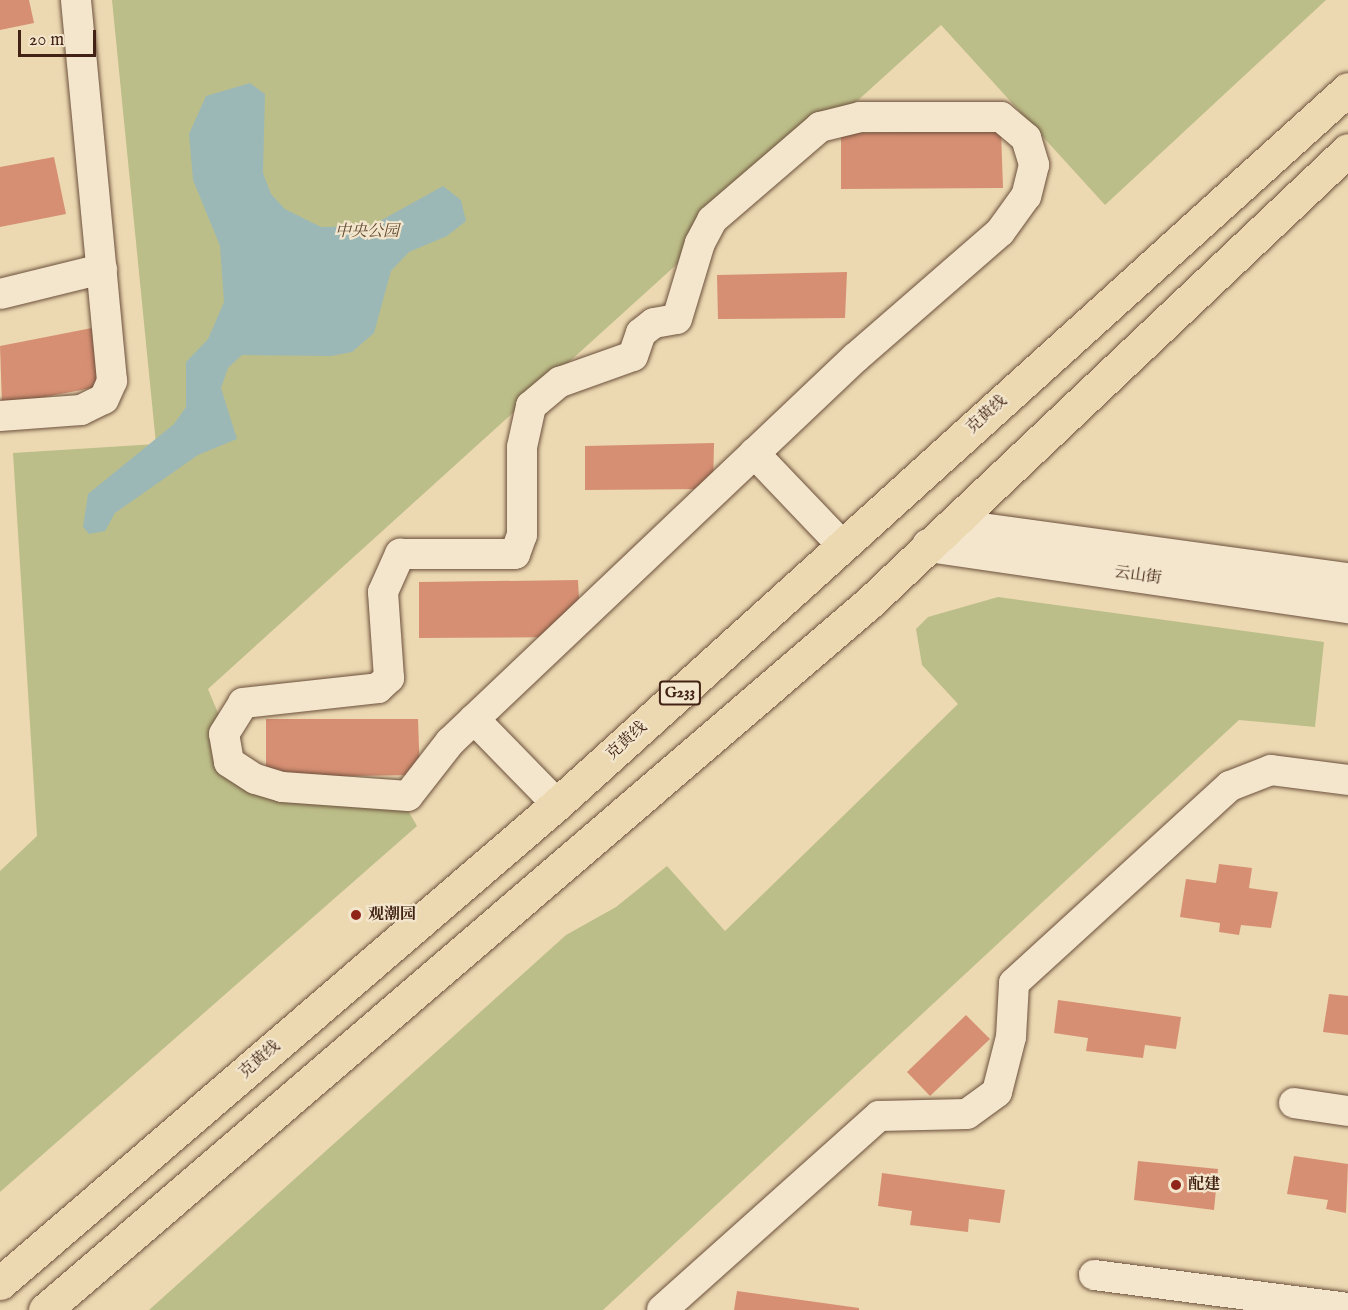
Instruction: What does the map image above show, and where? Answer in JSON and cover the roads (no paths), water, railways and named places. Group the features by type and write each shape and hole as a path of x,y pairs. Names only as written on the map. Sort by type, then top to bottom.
{"highway":[{"name":"克黄线","path":"0,1283 557,804 1348,89"},
{"path":"45,1310 871,601 1348,150"}],"street":[{"path":"0,416 81,410 104,399 112,381 76,0"},
{"path":"860,117 1001,117 1026,138 1034,165 1026,196 1000,232 754,453 474,719 438,755 408,796 282,788 255,779 229,762 224,734 243,703 378,688 389,678 383,592 400,554 515,554 522,535 522,447 531,406 560,381 633,356 641,333 654,323 677,319 700,243 712,220 820,127 860,117"},
{"path":"0,294 102,269"},
{"path":"754,453 843,546"},
{"name":"云山街","path":"940,535 1348,579"},
{"name":"云山街","path":"940,535 1348,606"},
{"path":"474,719 557,804"},
{"path":"662,1310 879,1116 967,1114 997,1092 1011,1037 1014,983 1230,786 1271,770 1348,780"},
{"path":"1294,1103 1348,1111"},
{"path":"1094,1275 1348,1308"}],"water":[{"path":"250,83 265,94 263,173 271,194 285,209 321,227 371,226 443,186 461,200 466,221 447,236 409,252 391,271 374,333 352,352 331,356 242,355 228,368 221,388 237,439 198,455 115,513 105,531 89,534 83,527 88,494 174,424 186,407 186,362 208,339 224,302 220,246 193,180 189,134 206,96"}],"place":[{"name":"观潮园","path":"356,915"},
{"name":"配建","path":"1176,1185"}],"park label":[{"name":"中央公园","path":"367,232"}]}
